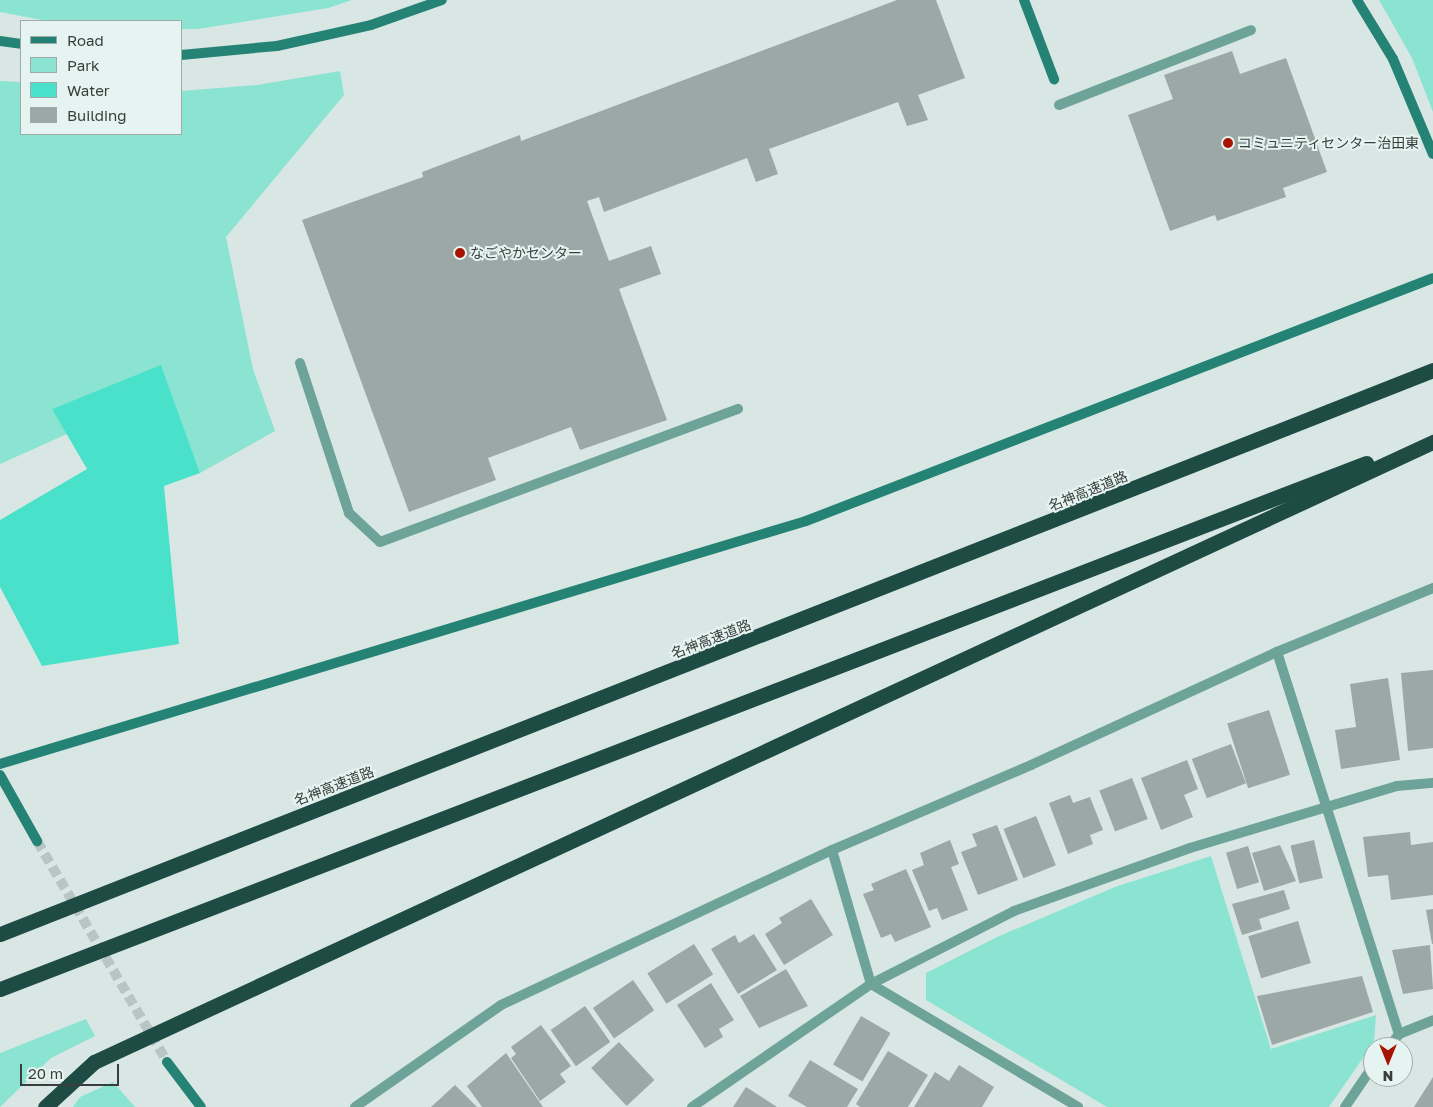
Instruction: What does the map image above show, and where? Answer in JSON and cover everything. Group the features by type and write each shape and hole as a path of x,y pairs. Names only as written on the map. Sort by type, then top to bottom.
{"highway":[{"name":"名神高速道路","path":"0,934 1433,370"},
{"path":"0,989 1433,437"},
{"path":"45,1107 94,1062 1433,442"}],"street":[{"path":"182,55 277,46 371,25 442,0"},
{"path":"1024,0 1054,79"},
{"path":"1357,0 1393,59 1433,154"},
{"path":"1059,105 1251,30"},
{"path":"0,41 20,44"},
{"path":"0,764 806,521 1433,278"},
{"path":"300,362 349,513 380,542 738,409"},
{"path":"355,1107 501,1005 832,850 1031,765 1277,652 1433,588"},
{"path":"1277,652 1324,808 1399,1034"},
{"path":"0,775 37,841"},
{"path":"692,1107 872,984 1014,912 1190,848 1397,786 1433,783"},
{"path":"832,850 872,984 1078,1107"},
{"path":"1396,1037 1399,1034 1433,1020"},
{"path":"167,1062 201,1107"},
{"path":"1345,1107 1363,1081"}],"green space":[{"path":"0,0 352,0 328,8 198,29 182,29 182,20 42,20 0,12"},
{"path":"1379,0 1433,0 1433,112 1412,58"},
{"path":"340,71 344,95 226,237 253,369 275,431 200,473 161,366 52,409 67,434 0,464 0,81 20,82 20,135 182,135 182,91 257,85"},
{"path":"1211,856 1271,1049 1376,1015 1374,1037 1363,1037 1363,1058 1329,1107 1107,1107 926,1000 926,973 997,937 1115,887"},
{"path":"86,1019 95,1036 51,1058 0,1107 0,1053"},
{"path":"113,1082 135,1107 73,1107 80,1097"}],"water":[{"path":"161,365 200,473 164,486 179,644 42,666 0,587 0,520 87,469 52,409"}],"building":[{"name":"なごやかセンター","path":"897,0 936,0 965,78 918,95 928,120 907,126 898,102 769,149 778,174 756,182 747,158 604,212 599,197 587,201 609,261 651,246 661,274 619,289 667,420 580,450 571,427 488,458 496,480 409,512 302,220 423,177 422,172 520,135 521,141"},
{"name":"コミュニティセンター治田東","path":"1232,51 1240,74 1286,58 1327,172 1283,188 1286,197 1217,221 1215,215 1170,231 1128,115 1173,99 1164,75"},
{"path":"1433,670 1433,748 1408,751 1401,673"},
{"path":"1388,678 1400,760 1341,769 1335,730 1356,727 1350,684"},
{"path":"1269,710 1290,775 1248,788 1227,724"},
{"path":"1231,744 1246,783 1207,798 1192,759"},
{"path":"1187,760 1198,789 1184,795 1193,817 1161,830 1141,778"},
{"path":"1132,778 1148,819 1115,832 1099,791"},
{"path":"1070,795 1073,803 1090,797 1103,830 1090,835 1093,844 1068,854 1049,803"},
{"path":"1036,816 1056,865 1023,878 1004,829"},
{"path":"997,825 1018,880 978,895 961,852 977,846 972,834"},
{"path":"1410,832 1411,845 1433,842 1433,895 1391,900 1388,875 1368,877 1363,837"},
{"path":"950,840 959,864 951,867 968,910 942,920 937,908 929,911 912,870 924,865 920,853"},
{"path":"1314,840 1323,878 1299,883 1291,845"},
{"path":"1280,845 1296,881 1264,891 1252,853"},
{"path":"1248,846 1259,882 1237,889 1226,853"},
{"path":"906,869 931,927 895,942 891,934 881,938 863,894 874,890 871,884"},
{"path":"1284,890 1290,909 1259,919 1262,929 1242,935 1232,904"},
{"path":"811,899 833,935 784,965 765,934 782,923 779,918"},
{"path":"1433,909 1433,944 1432,944 1426,910"},
{"path":"1298,921 1311,963 1261,978 1248,936"},
{"path":"754,934 777,970 738,994 711,949 735,935 739,943"},
{"path":"694,944 713,975 666,1004 647,973"},
{"path":"1430,945 1433,989 1403,994 1392,950"},
{"path":"786,969 808,1006 759,1028 740,996"},
{"path":"1362,976 1373,1012 1272,1045 1257,996"},
{"path":"633,980 654,1010 614,1038 593,1008"},
{"path":"711,983 734,1020 719,1029 723,1037 705,1048 677,1005"},
{"path":"585,1006 610,1042 576,1066 551,1030"},
{"path":"861,1016 890,1033 862,1081 833,1064"},
{"path":"541,1025 571,1066 560,1074 566,1082 540,1101 511,1058 516,1054 511,1047"},
{"path":"619,1042 654,1080 627,1106 591,1068"},
{"path":"888,1051 928,1075 908,1107 860,1107 856,1104"},
{"path":"506,1053 543,1107 482,1107 467,1086"},
{"path":"810,1060 858,1089 847,1107 807,1107 788,1096"},
{"path":"959,1065 994,1087 982,1107 914,1107 935,1072 949,1081"},
{"path":"1433,1077 1433,1107 1414,1107"},
{"path":"455,1085 477,1107 431,1107"},
{"path":"746,1087 777,1107 733,1107"}],"tunnel":[{"path":"37,841 167,1062"}],"place":[{"name":"コミュニティセンター治田東","path":"1228,143"},
{"name":"なごやかセンター","path":"460,253"}]}
